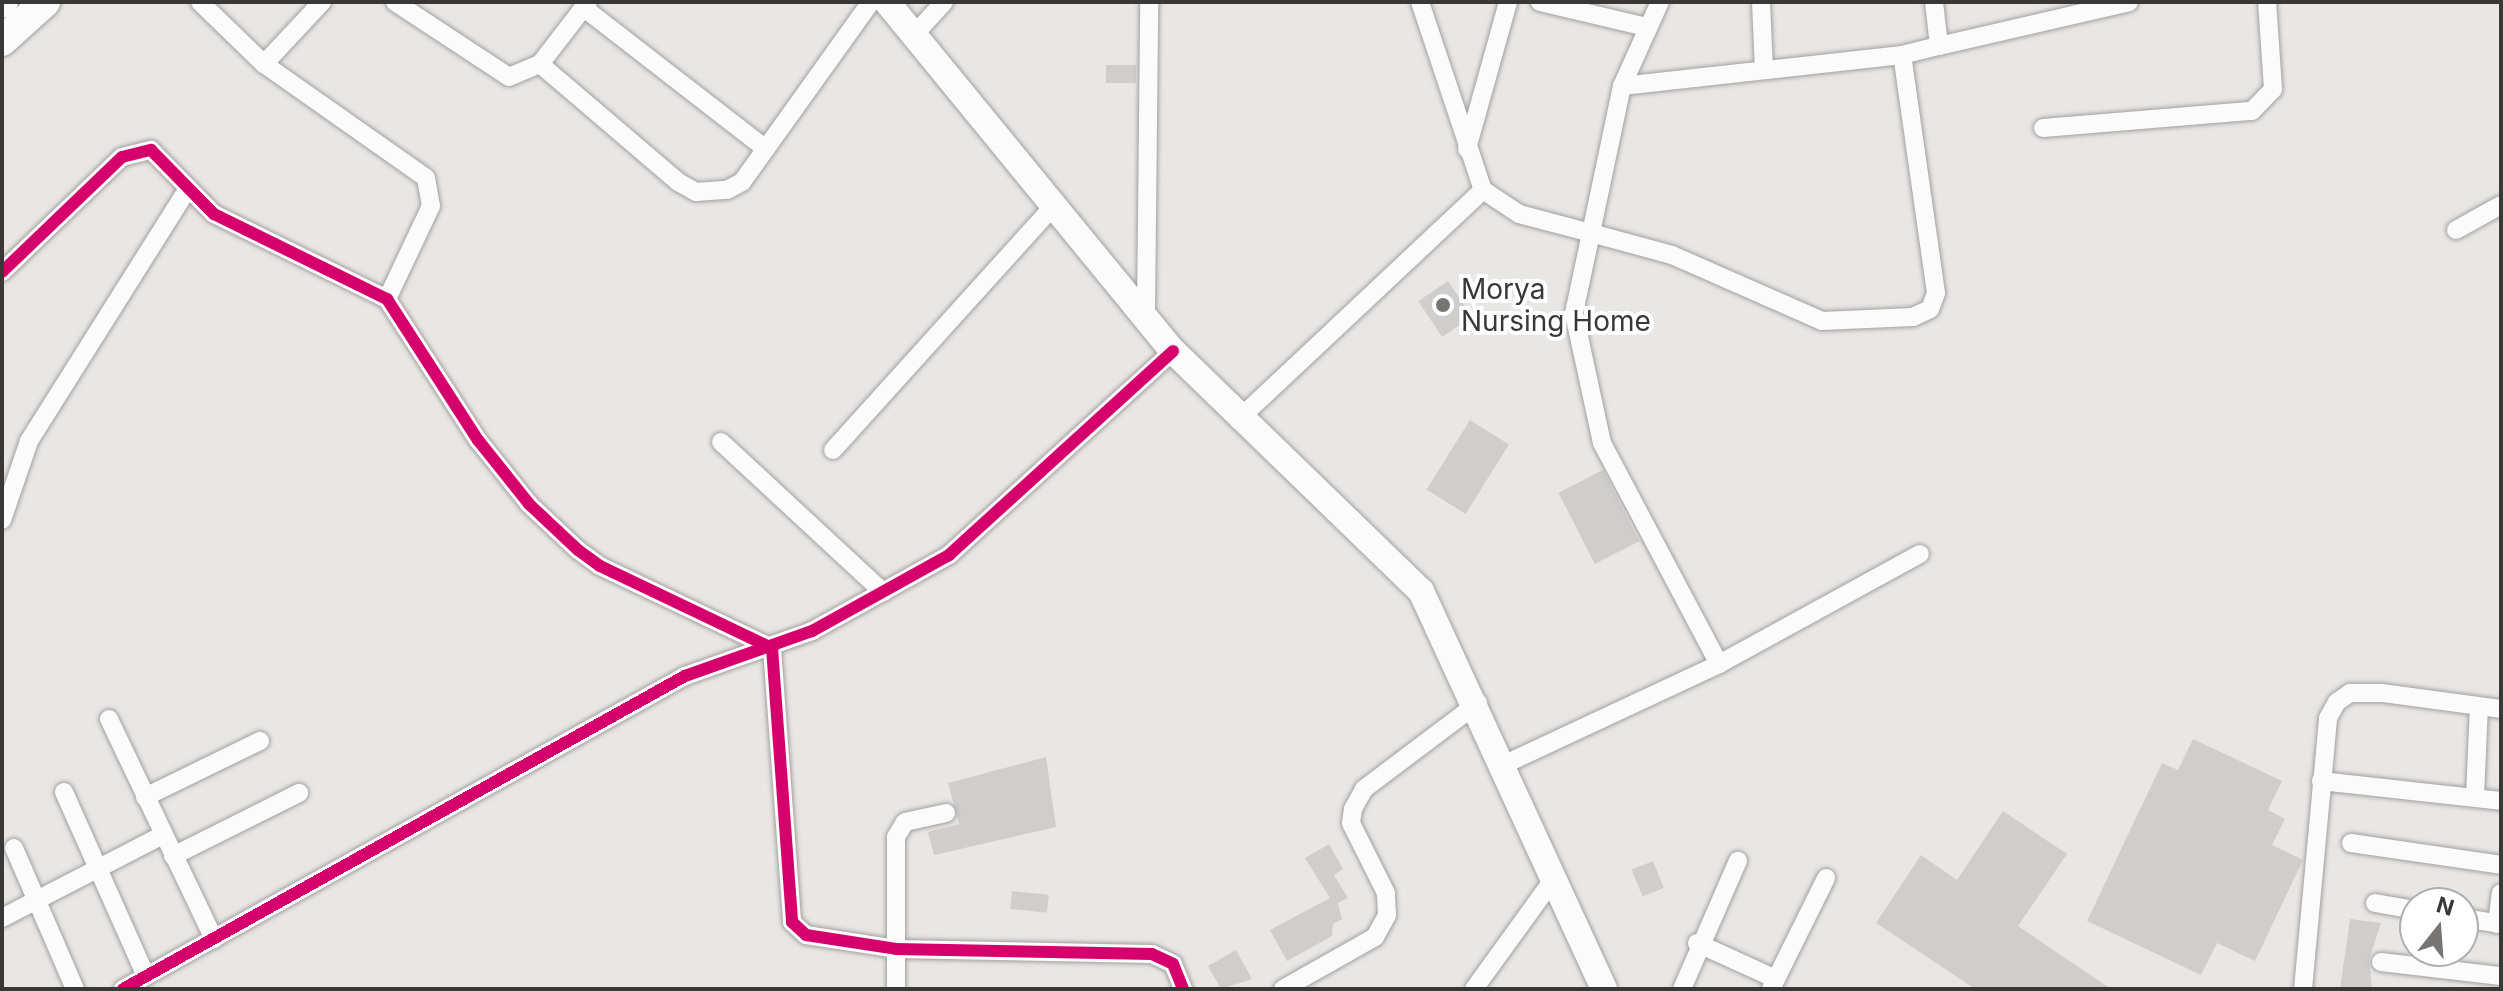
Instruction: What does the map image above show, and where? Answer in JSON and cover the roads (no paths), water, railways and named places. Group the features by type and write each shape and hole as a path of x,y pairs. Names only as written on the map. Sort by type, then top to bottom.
{"main road":[{"path":"2,41 45,2"},
{"path":"887,2 1146,313 1173,351 1238,420 1421,591 1478,703 1553,880 1604,989"}],"street":[{"path":"200,2 264,64 426,178 431,206 387,299"},
{"path":"264,64 322,2"},
{"path":"395,2 498,73 521,76 540,64 586,5 766,149"},
{"path":"540,64 678,182 708,198 742,182 871,2"},
{"path":"914,35 944,2"},
{"path":"1146,313 1149,2"},
{"path":"1420,2 1466,149 1483,190 1519,214 1672,255 1822,321 1913,317 1930,309 1936,293 1902,55"},
{"path":"1466,149 1508,2"},
{"path":"1540,2 1647,27"},
{"path":"1660,2 1622,86 1574,313 1602,443 1719,664"},
{"path":"1761,2 1764,70"},
{"path":"1934,2 1939,46"},
{"path":"1622,86 1902,55 2129,2"},
{"path":"2043,128 2252,111 2273,89 2267,2"},
{"path":"2,272 134,151 160,155 187,190 214,214 387,299 478,440 554,530 600,566 772,648"},
{"path":"2,520 29,441 187,190"},
{"path":"1238,420 1483,190"},
{"path":"833,450 1055,204"},
{"path":"2456,230 2501,205"},
{"path":"123,989 685,676 772,648 949,555 1173,351"},
{"path":"721,442 883,592"},
{"path":"1505,764 1719,664 1920,554"},
{"path":"772,648 792,922 806,935 896,949 1152,954 1173,964 1183,989"},
{"path":"2303,989 2328,718 2350,693 2501,709"},
{"path":"1283,989 1375,937 1387,915 1386,893 1351,823 1353,809 1364,789 1478,703"},
{"path":"2475,797 2479,707"},
{"path":"109,719 214,939"},
{"path":"145,797 260,741"},
{"path":"2321,781 2501,801"},
{"path":"64,792 96,870 146,976"},
{"path":"173,856 299,793"},
{"path":"896,989 896,837 905,822 946,813"},
{"path":"2,918 163,835"},
{"path":"2351,843 2501,865"},
{"path":"14,848 75,989"},
{"path":"1682,989 1697,943 1738,861"},
{"path":"1697,943 1774,984 1826,878"},
{"path":"1474,989 1553,880"},
{"path":"2479,921 2499,924 2501,893"},
{"path":"2375,903 2399,907"},
{"path":"2381,962 2501,976"}],"place":[{"name":"Morya Nursing Home","path":"1443,305"}]}
